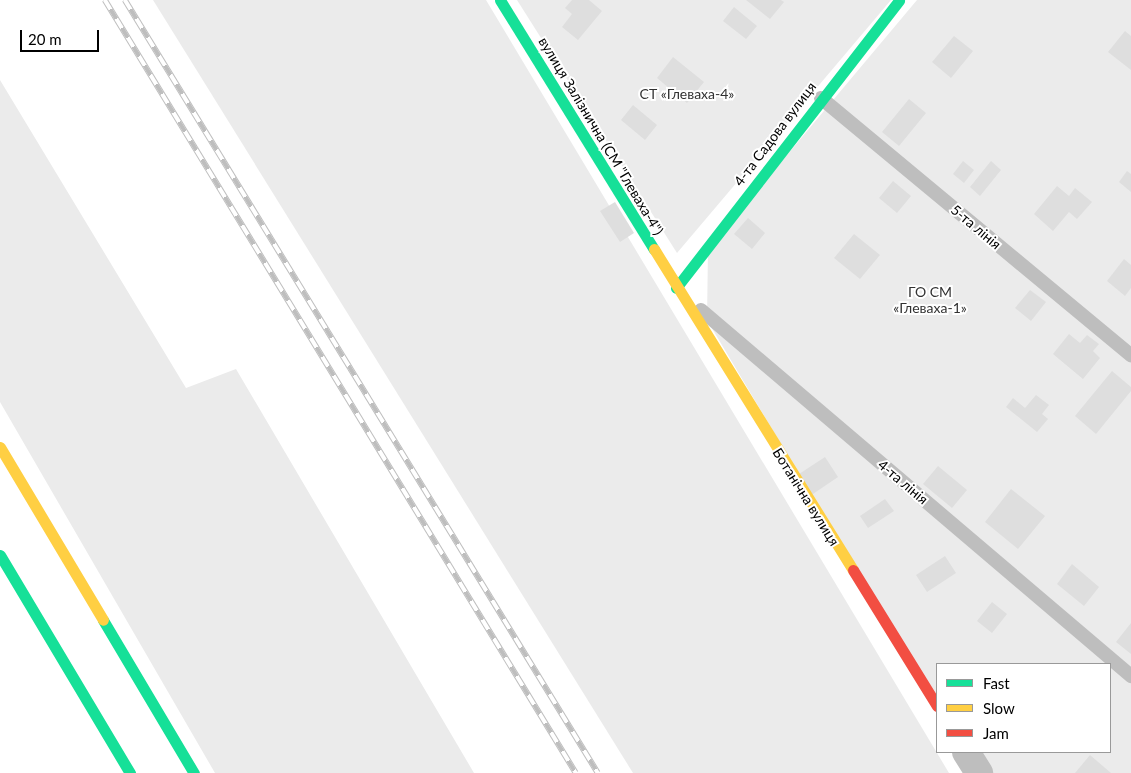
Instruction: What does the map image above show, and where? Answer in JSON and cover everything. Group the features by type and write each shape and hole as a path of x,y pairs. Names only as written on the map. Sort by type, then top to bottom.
{"main road":[{"name":"вулиця Залізнична (СМ \"Глеваха-4\")","path":"500,0 676,288"},
{"name":"4-та Садова вулиця","path":"676,288 821,98 899,0"},
{"name":"Ботанічна вулиця","path":"676,288 936,704"},
{"path":"0,447 194,773"},
{"path":"0,555 130,773"}],"street":[{"path":"967,753 979,773"}],"lane":[{"name":"5-та лінія","path":"821,98 1131,355"},
{"name":"4-та лінія","path":"676,288 1131,676"}],"green space":[{"path":"153,0 486,0 949,773 633,773"},
{"name":"СТ «Глеваха-4»","path":"517,0 891,0 677,253"},
{"name":"ГО СМ «Глеваха-1»","path":"917,0 1131,0 1131,773 977,773 965,753 1111,753 1111,663 936,663 936,704 707,320 708,249"},
{"path":"0,80 186,388 236,369 474,773 215,773 0,402"}],"building":[{"path":"572,0 589,0 602,11 578,40 562,27 572,14 565,8"},
{"path":"746,0 781,0 784,2 770,19"},
{"path":"734,7 757,26 746,39 723,21"},
{"path":"1125,31 1131,36 1131,70 1108,52"},
{"path":"954,36 973,51 951,78 932,62"},
{"path":"673,57 704,82 687,103 657,78"},
{"path":"909,99 926,113 899,146 882,132"},
{"path":"633,105 657,125 645,140 621,120"},
{"path":"963,161 974,170 964,183 953,174"},
{"path":"991,161 1001,170 980,196 970,187"},
{"path":"1127,171 1131,174 1131,192 1119,182"},
{"path":"893,181 911,196 897,213 879,198"},
{"path":"1057,186 1069,196 1075,188 1092,202 1077,219 1069,212 1053,231 1034,214"},
{"path":"615,202 634,233 620,242 600,211"},
{"path":"748,218 765,233 752,249 734,234"},
{"path":"854,234 880,255 860,279 834,258"},
{"path":"1124,259 1131,265 1131,288 1125,296 1107,281"},
{"path":"1030,290 1046,302 1031,321 1015,308"},
{"path":"1069,334 1080,343 1087,335 1099,344 1093,351 1100,358 1083,379 1053,354"},
{"path":"1112,371 1131,387 1131,391 1096,434 1075,416"},
{"path":"1036,395 1049,405 1042,414 1048,419 1037,432 1006,407 1013,398 1025,408"},
{"path":"825,457 838,477 810,496 796,476"},
{"path":"938,466 967,490 952,508 923,484"},
{"path":"1011,489 1045,516 1018,549 985,522"},
{"path":"885,499 894,511 868,528 860,516"},
{"path":"945,556 956,573 927,592 916,575"},
{"path":"1072,564 1099,587 1084,606 1057,584"},
{"path":"992,602 1007,614 992,633 977,621"},
{"path":"1131,623 1131,654 1116,642"},
{"path":"1090,755 1111,773 1075,773"}],"railway":[{"path":"105,0 576,773"},
{"path":"125,0 598,773"}],"traffic: fast":[{"path":"500,0 654,249"},
{"path":"676,288 899,0"},
{"path":"0,555 130,773"},
{"path":"103,620 194,773"}],"traffic: slow":[{"path":"654,249 853,570"},
{"path":"0,447 103,620"}],"traffic: jam":[{"path":"853,570 936,704"}]}
